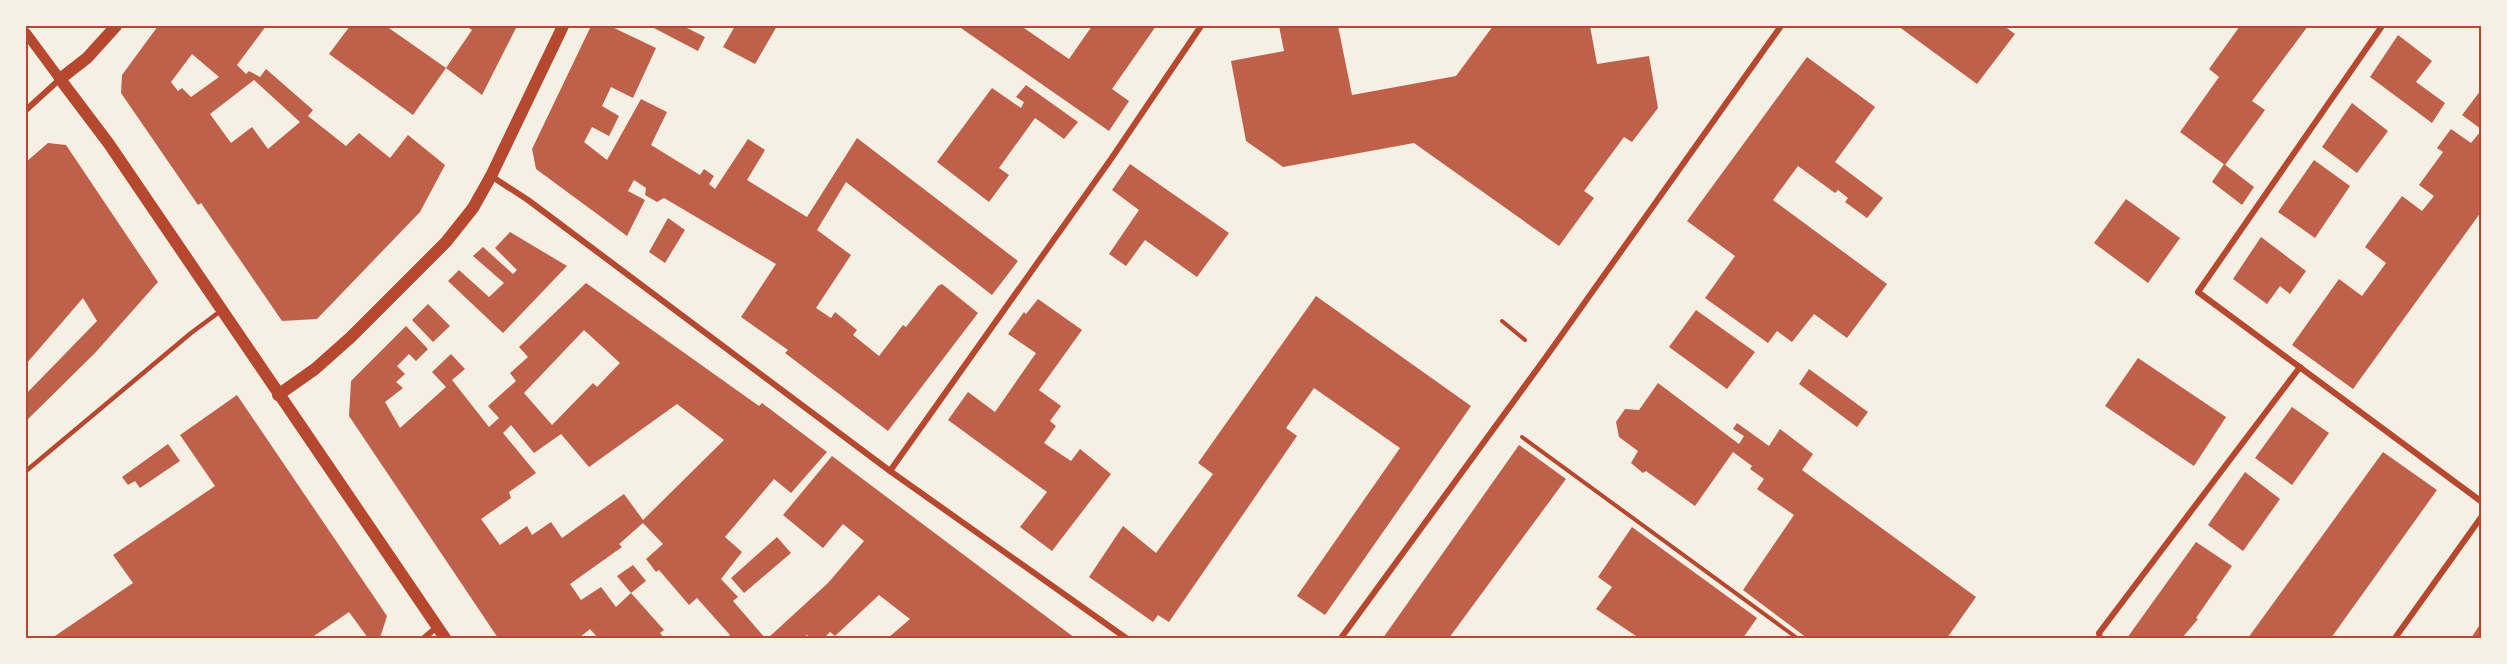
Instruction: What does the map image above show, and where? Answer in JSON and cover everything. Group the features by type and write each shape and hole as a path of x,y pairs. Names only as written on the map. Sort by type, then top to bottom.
{"main road":[{"path":"116,26 87,58 60,79 109,144 445,639"},
{"path":"278,395 315,369 351,337 446,242 473,208 491,176 563,26"}],"street":[{"path":"890,471 1111,159 1201,26"},
{"path":"1341,639 1781,26"},
{"path":"2382,26 2198,292 2481,502"},
{"path":"26,33 60,79 26,110"},
{"path":"491,176 528,200 890,471 1126,639"},
{"path":"2100,639 2099,633 2300,367"},
{"path":"2395,639 2481,516"},
{"path":"424,639 437,626"}],"lane":[{"path":"26,471 191,333 222,310"}],"path":[{"path":"1500,420 1797,639"}],"building":[{"path":"158,26 266,26 237,65 246,74 249,71 260,77 266,69 313,110 308,116 346,146 359,133 390,158 408,135 445,165 420,212 317,319 282,321 201,203 198,205 121,93 122,75","holes":["192,54 219,77 191,97 182,88 178,91 171,82","254,80 300,122 268,149 252,127 231,143 210,114"]},
{"path":"350,26 386,26 446,68 413,115 329,54"},
{"path":"466,26 517,26 482,95 446,68 472,30"},
{"path":"591,26 610,26 656,48 633,98 611,87 602,106 619,116 609,136 592,127 584,142 607,160 641,99 667,112 651,145 700,175 704,169 714,176 709,184 715,189 748,139 765,150 747,180 807,217 857,138 1018,261 992,295 846,182 817,230 851,255 816,308 831,318 835,312 857,330 853,335 879,356 903,325 906,327 942,284 978,313 888,431 785,353 788,350 741,317 776,264 664,198 657,202 645,195 646,188 634,180 628,191 645,200 627,236 536,169 532,149"},
{"path":"653,26 683,26 705,37 698,51"},
{"path":"735,26 777,26 755,64 723,47"},
{"path":"958,26 1021,26 1069,59 1092,26 1156,26 1112,89 1129,101 1109,131"},
{"path":"1279,26 1338,26 1352,95 1456,76 1493,26 1590,26 1597,64 1649,56 1658,108 1632,142 1624,137 1584,191 1594,198 1559,246 1414,143 1283,167 1246,141 1231,61 1284,51"},
{"path":"1898,26 2004,26 2015,34 1977,84"},
{"path":"2240,26 2308,26 2252,101 2265,110 2225,165 2180,132 2219,77 2209,69"},
{"path":"2398,35 2432,61 2416,82 2445,103 2432,123 2370,77"},
{"path":"1807,57 1875,107 1835,162 1883,198 1867,218 1845,202 1848,198 1838,190 1835,193 1798,166 1773,200 1887,284 1847,338 1814,314 1792,342 1777,331 1768,343 1705,298 1735,256 1687,221"},
{"path":"1026,85 1078,122 1064,139 1035,118 999,168 1009,175 989,202 937,162 992,88 1021,108 1024,102 1016,97"},
{"path":"2481,90 2481,129 2462,115"},
{"path":"2352,103 2388,131 2357,173 2322,147"},
{"path":"2451,129 2471,143 2481,131 2481,212 2353,389 2292,345 2339,279 2362,296 2386,263 2365,247 2402,196 2422,211 2434,196 2419,185 2443,152 2437,148"},
{"path":"48,143 66,145 158,282 95,353 26,421 26,394 97,321 83,298 26,364 26,162"},
{"path":"2314,160 2350,186 2315,238 2278,212"},
{"path":"1130,164 1229,233 1197,277 1145,240 1126,266 1109,254 1139,210 1112,190"},
{"path":"2224,164 2254,187 2242,205 2212,182"},
{"path":"2126,199 2180,238 2148,283 2094,243"},
{"path":"668,218 685,230 665,263 649,252"},
{"path":"510,232 567,266 503,333 448,281 459,270 489,297 504,283 473,256 483,247 513,274 517,270 495,248"},
{"path":"2261,237 2306,271 2290,294 2280,286 2267,304 2233,279"},
{"path":"586,283 759,406 762,403 827,452 791,493 774,479 725,537 742,552 721,579 738,597 733,601 765,638 726,638 730,635 697,598 689,605 659,570 656,572 646,559 663,544 643,523 619,544 622,547 570,584 581,600 601,587 616,607 631,593 664,630 660,633 664,638 598,638 590,629 579,638 498,638 349,416 351,381 406,326 428,349 416,361 409,354 397,366 405,374 396,382 403,388 385,402 400,428 446,387 432,372 451,354 465,369 452,380 489,427 499,418 488,406 516,381 510,373 528,357 519,347","holes":["584,330 620,363 597,387 593,383 552,425 524,393","677,404 724,440 643,520 624,494 562,538 551,522 532,535 527,526 500,545 481,519 511,498 509,492 536,473 503,433 511,425 534,453 561,434 589,467"]},
{"path":"1316,296 1471,406 1325,615 1297,596 1400,448 1314,388 1286,428 1297,436 1169,622 1158,615 1153,622 1089,577 1123,526 1156,553 1213,474 1198,463"},
{"path":"1038,299 1082,330 1039,390 1061,406 1050,421 1056,426 1044,443 1071,461 1080,449 1111,474 1052,551 1020,527 1047,492 948,420 968,392 995,412 1036,353 1008,334 1024,312 1026,314"},
{"path":"428,304 450,326 433,342 412,320"},
{"path":"1696,310 1755,352 1727,389 1669,347"},
{"path":"2138,358 2226,417 2194,466 2105,406"},
{"path":"1809,369 1868,412 1857,427 1799,384"},
{"path":"1658,383 1739,444 1744,436 1733,429 1737,423 1769,446 1780,429 1813,454 1802,470 1976,597 1947,638 1807,638 1743,590 1794,515 1757,489 1764,479 1750,469 1752,466 1733,452 1695,506 1631,463 1638,451 1619,437 1616,422 1625,409 1639,410"},
{"path":"237,395 387,616 380,638 368,638 349,612 311,638 52,638 133,583 113,555 215,486 180,435"},
{"path":"2292,407 2329,433 2292,485 2255,458"},
{"path":"168,444 180,461 140,488 135,481 128,485 122,477"},
{"path":"1519,445 1566,479 1449,638 1383,638"},
{"path":"2383,452 2437,490 2331,638 2248,638"},
{"path":"832,456 1075,638 888,638 910,619 879,595 835,636 830,632 824,638 810,638 807,635 803,638 768,638 828,583 864,541 843,524 823,548 783,515"},
{"path":"2245,472 2280,499 2243,551 2208,525"},
{"path":"1632,527 1757,618 1743,638 1639,638 1596,609 1612,587 1598,577"},
{"path":"777,537 791,553 744,593 731,578"},
{"path":"2196,542 2232,566 2196,618 2198,619 2182,638 2127,638"},
{"path":"633,565 646,581 631,593 617,576"},
{"path":"2481,623 2481,638 2471,638"}]}
